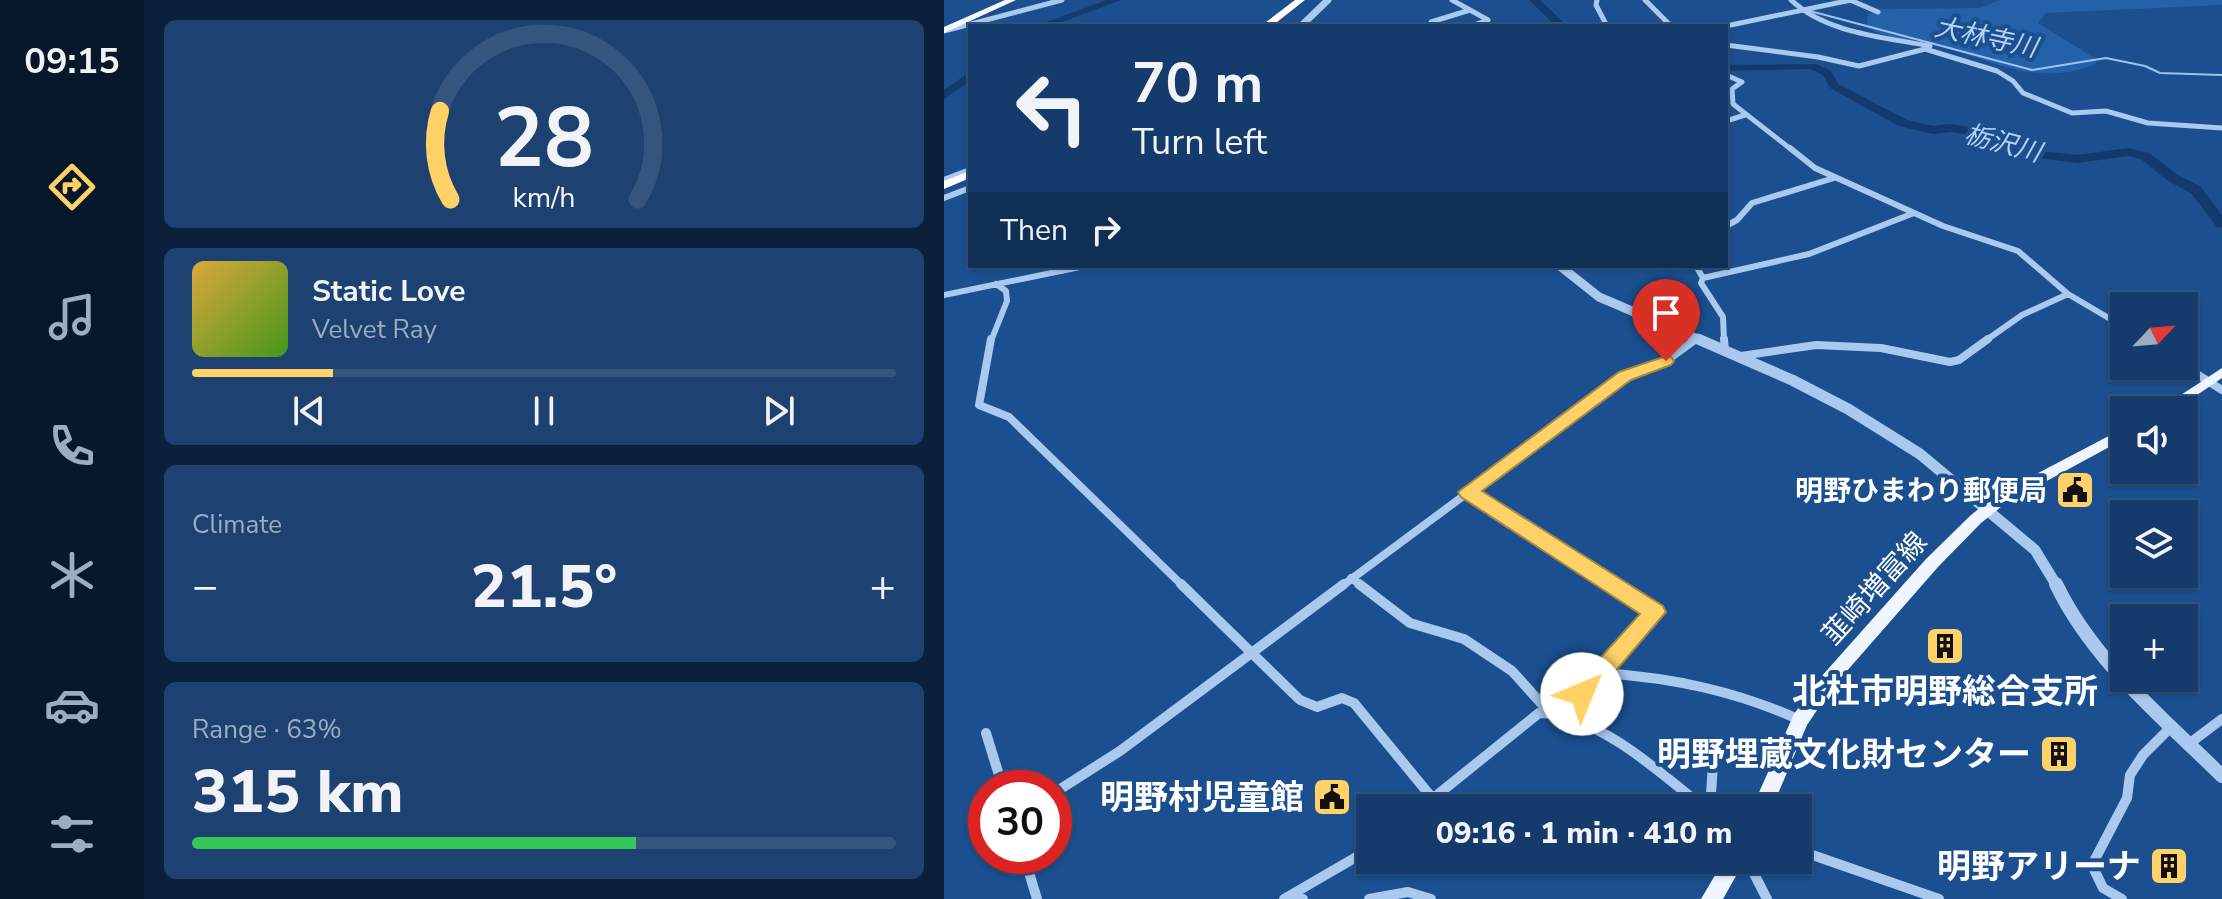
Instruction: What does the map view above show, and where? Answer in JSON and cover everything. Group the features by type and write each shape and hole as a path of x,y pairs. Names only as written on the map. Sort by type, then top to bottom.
{"highway":[{"path":"944,30 1012,0"},
{"path":"1269,24 1301,0"},
{"path":"1278,24 1309,0"},
{"path":"944,185 968,176"}],"main road":[{"path":"2186,396 2222,372"},
{"name":"韮崎増富線","path":"1768,794 1800,720 1826,683 1903,596 1989,509 2110,441"},
{"path":"1711,899 1726,874"}],"street":[{"path":"944,30 1062,0"},
{"path":"1303,24 1328,0"},
{"path":"1452,0 1488,20 1477,24"},
{"path":"1597,0 1596,5 1606,24"},
{"path":"1645,0 1669,24"},
{"path":"1791,0 1802,10 1886,39 1927,46 1997,71 2013,81 2023,93 2072,113 2106,111 2148,123 2222,128"},
{"path":"1728,26 1850,0 1878,12"},
{"path":"1434,24 1431,22 1470,10"},
{"path":"1728,45 1818,57 1859,66 1925,49 1972,62"},
{"path":"1728,76 1742,82 1732,89 1731,99 1745,115 1815,168 1914,213 2018,251 2068,294 2110,319"},
{"path":"1728,120 1745,115"},
{"path":"1728,225 1737,220 1752,203 1834,178"},
{"path":"944,198 968,189"},
{"path":"1703,278 1809,254 1914,213"},
{"path":"944,295 1064,268"},
{"path":"1562,268 1599,297 1741,356 1889,433 1989,509 2045,562 2073,619 2102,657 2222,776"},
{"path":"1697,268 1703,278 1701,283 1723,317 1725,351"},
{"path":"996,284 1006,291 1007,301 992,335 979,405 1009,417 1309,706 1325,707 1342,698 1354,703 1429,794"},
{"path":"1741,356 1816,345 1881,348 1950,362 1959,360 2022,315 2068,294"},
{"path":"1072,782 1120,751 1625,376 1666,361 1697,339"},
{"path":"2198,375 2222,390"},
{"path":"1468,492 1655,612 1603,673 1560,714"},
{"path":"1351,578 1410,623 1464,639 1512,671 1548,711"},
{"path":"1603,673 1644,676 1734,692 1758,699 1800,720"},
{"path":"1439,794 1539,713 1548,711 1592,729 1647,761 1687,794"},
{"path":"2190,743 2222,719"},
{"path":"2122,899 2103,888 2092,865 2127,798 2130,775 2143,755 2172,726"},
{"path":"986,733 997,770"},
{"path":"1711,794 1713,764"},
{"path":"1812,855 1939,899"},
{"path":"1285,898 1356,857"},
{"path":"1029,874 1037,899"},
{"path":"1754,874 1767,899"},
{"path":"1369,899 1404,891 1419,892 1431,899"},
{"path":"1285,898 1303,899"}],"shaded area":[{"path":"2000,0 2222,0 2222,5 2046,13 2038,23 2096,59 2096,64 2052,73 2012,69 1932,44 1881,34 1867,25 1868,14 1882,9 1980,8"}],"waterway":[{"path":"1047,24 1116,0"},
{"name":"栃沢川","path":"1534,0 1560,24"},
{"name":"大林寺川","path":"1810,11 2032,70 2106,58 2145,66 2160,73 2222,75"},
{"name":"栃沢川","path":"1728,68 1812,66 1827,73 1834,86 1903,123 1933,130 1950,128 1980,133 2019,152 2078,159 2128,152 2145,156 2173,178 2196,190 2222,224"},
{"path":"944,96 968,77"}],"place":[{"name":"明野ひまわり郵便局","path":"2075,490"},
{"name":"北杜市明野総合支所","path":"1945,646"},
{"name":"明野埋蔵文化財センター","path":"2059,754"},
{"name":"明野村児童館","path":"1332,797"},
{"name":"明野アリーナ","path":"2169,866"}],"route":[{"path":"1582,694 1655,612 1468,492 1625,376 1666,361"}]}
